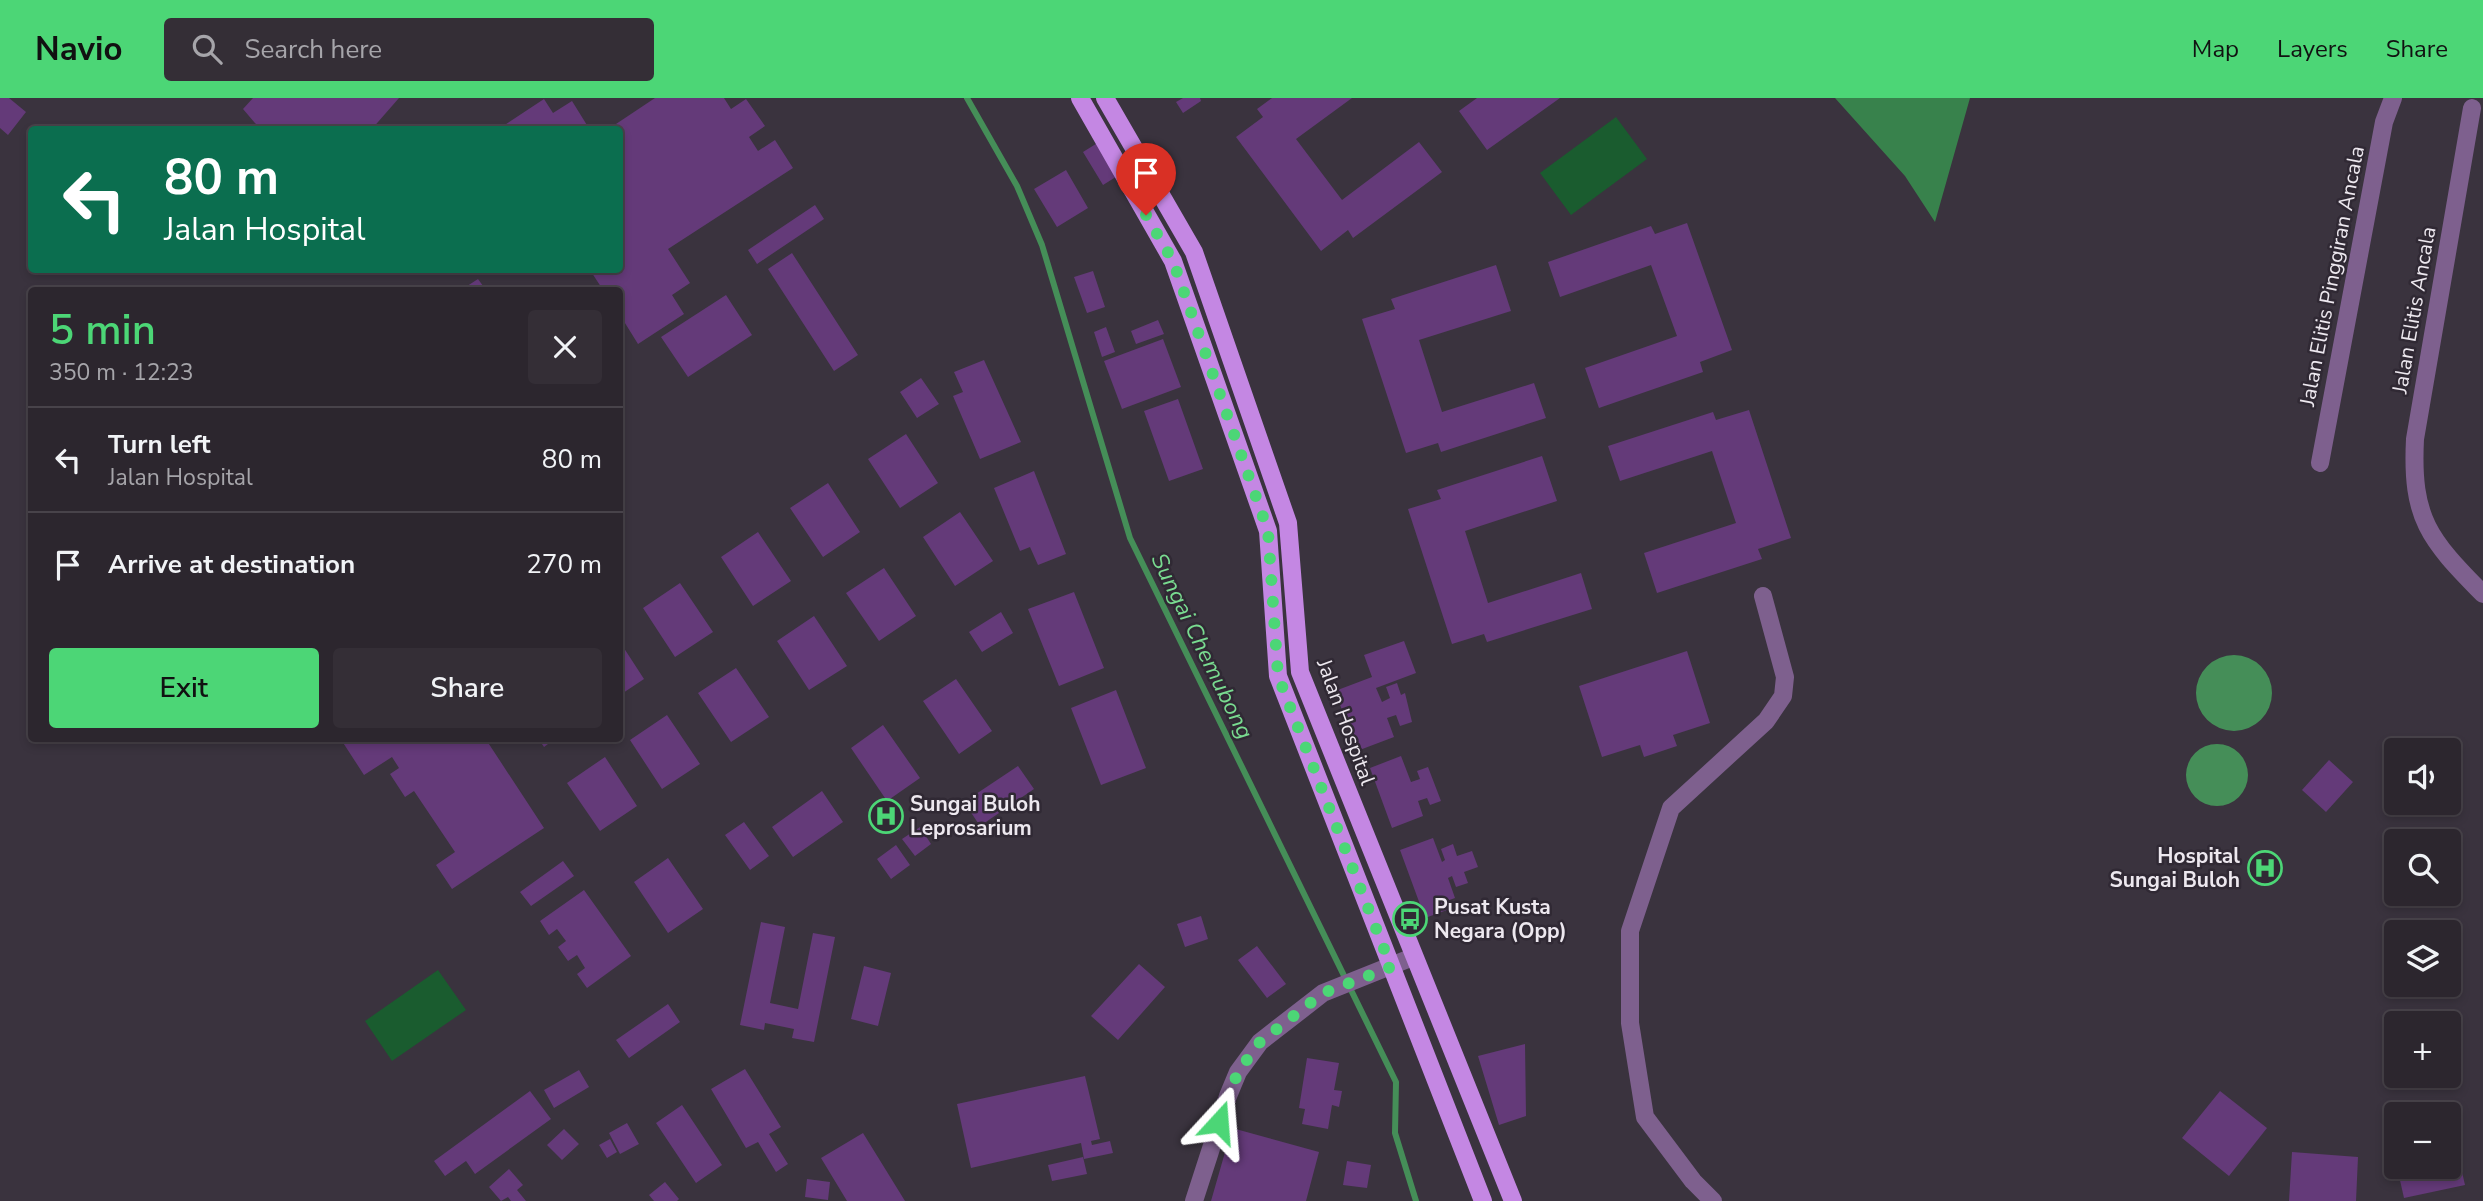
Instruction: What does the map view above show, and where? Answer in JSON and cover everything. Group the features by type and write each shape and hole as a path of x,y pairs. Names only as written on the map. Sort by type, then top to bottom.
{"main road":[{"path":"1080,98 1173,261 1268,531 1278,676 1483,1201"},
{"name":"Jalan Hospital","path":"1105,98 1194,252 1288,523 1300,672 1513,1201"},
{"path":"1268,531 1288,523"}],"street":[{"name":"Jalan Elitis Pinggiran Ancala","path":"2320,463 2384,122 2393,98"},
{"name":"Jalan Elitis Ancala","path":"2472,104 2415,439 2416,487 2422,521 2444,554 2483,594"},
{"path":"1713,1201 1693,1181 1645,1117 1630,1023 1630,930 1671,808 1766,721 1783,696 1785,677 1763,596"},
{"path":"1194,1201 1238,1072 1260,1042 1323,993 1413,957"}],"shaded area":[{"path":"1835,98 1970,98 1935,222 1905,176"},
{"path":"1616,117 1647,159 1571,215 1540,173"},
{"path":"2227,655 2241,655 2255,661 2266,672 2272,693 2269,708 2261,720 2241,731 2227,731 2213,725 2202,714 2196,700 2196,686 2202,672 2213,661"},
{"path":"2211,744 2223,744 2239,753 2246,763 2246,787 2239,797 2223,806 2211,806 2200,801 2191,792 2186,781 2186,769 2191,758 2200,749"},
{"path":"438,970 466,1010 392,1061 365,1021"}],"building":[{"path":"0,98 9,98 26,112 8,135 0,128"},
{"path":"253,98 399,98 374,126 258,126 243,109"},
{"path":"655,98 724,98 731,109 746,99 765,126 749,137 758,151 775,140 793,168 668,249 690,283 672,295 684,314 638,344 623,320 623,287 601,287 592,273 623,273 623,126 613,126"},
{"path":"1183,98 1200,98 1201,101 1183,113 1176,102"},
{"path":"1272,98 1352,98 1296,139 1342,200 1419,142 1442,172 1353,238 1348,230 1321,251 1236,137 1263,117 1257,109"},
{"path":"1477,98 1560,98 1487,150 1459,111"},
{"path":"544,99 553,113 572,101 588,126 503,126"},
{"path":"1099,142 1119,175 1103,185 1083,152"},
{"path":"1066,170 1088,208 1057,227 1034,189"},
{"path":"815,205 824,219 757,264 748,250"},
{"path":"1687,223 1732,350 1700,362 1703,372 1599,408 1585,368 1677,336 1651,265 1560,297 1548,262 1651,226 1655,234"},
{"path":"792,253 858,355 834,371 768,269"},
{"path":"1496,265 1511,311 1419,340 1442,412 1534,383 1546,418 1441,452 1438,443 1406,453 1362,319 1395,309 1391,299"},
{"path":"1093,271 1105,307 1087,313 1074,277"},
{"path":"478,279 484,287 466,287"},
{"path":"726,295 752,335 688,377 661,337"},
{"path":"1158,320 1164,334 1136,344 1131,331"},
{"path":"1106,327 1115,352 1102,357 1094,332"},
{"path":"1163,339 1181,387 1122,409 1104,361"},
{"path":"984,360 1021,442 980,459 953,396 963,392 954,372"},
{"path":"921,378 939,404 917,418 900,392"},
{"path":"1178,399 1203,469 1169,481 1144,411"},
{"path":"1749,410 1791,538 1758,549 1762,559 1657,593 1644,553 1736,523 1712,451 1620,481 1608,446 1713,412 1716,420"},
{"path":"906,434 938,483 900,508 868,459"},
{"path":"1542,456 1557,501 1465,531 1488,603 1581,573 1592,609 1487,642 1484,634 1452,644 1408,509 1441,499 1437,490"},
{"path":"1034,471 1066,554 1038,565 1030,547 1020,551 994,488"},
{"path":"828,483 860,532 823,557 790,508"},
{"path":"960,512 993,561 955,586 923,537"},
{"path":"758,532 791,581 753,606 721,557"},
{"path":"884,568 916,616 879,641 846,593"},
{"path":"680,583 713,632 675,657 643,608"},
{"path":"1074,592 1104,668 1059,686 1028,609"},
{"path":"1001,612 1013,633 982,652 969,632"},
{"path":"814,616 847,666 809,690 777,641"},
{"path":"1404,641 1416,673 1376,688 1382,702 1390,698 1386,687 1397,683 1401,695 1405,693 1412,722 1400,726 1396,715 1387,718 1394,737 1357,751 1335,691 1372,677 1364,655"},
{"path":"623,647 644,679 623,693"},
{"path":"1687,651 1710,723 1673,735 1677,746 1644,757 1640,745 1602,757 1579,686"},
{"path":"736,668 769,717 731,742 698,693"},
{"path":"956,679 992,731 959,754 923,701"},
{"path":"1116,690 1146,768 1101,785 1071,708"},
{"path":"667,715 700,764 662,789 630,740"},
{"path":"883,725 920,778 887,801 851,748"},
{"path":"343,742 488,742 544,828 452,889 436,865 455,852 414,791 405,797 390,774 399,768 392,757 364,775"},
{"path":"1401,756 1411,782 1420,779 1417,771 1428,767 1441,801 1430,805 1427,798 1418,801 1423,816 1392,828 1370,768"},
{"path":"605,757 637,806 600,831 567,783"},
{"path":"2329,760 2353,782 2326,812 2302,790"},
{"path":"1018,766 1034,789 980,826 964,802"},
{"path":"822,791 843,822 793,857 772,827"},
{"path":"744,822 769,856 750,870 725,835"},
{"path":"920,827 931,844 915,856 902,839"},
{"path":"1433,838 1442,862 1445,860 1441,849 1453,844 1457,856 1472,851 1478,867 1464,872 1468,883 1456,887 1452,876 1448,878 1455,898 1444,902 1447,910 1425,918 1400,850"},
{"path":"896,845 910,865 891,879 877,859"},
{"path":"668,858 703,909 668,933 634,882"},
{"path":"563,861 574,876 531,906 520,892"},
{"path":"584,890 631,956 587,988 577,974 585,968 577,955 568,961 558,947 566,941 557,929 549,935 540,921"},
{"path":"1201,916 1208,939 1185,947 1177,924"},
{"path":"761,922 785,927 770,1003 798,1009 813,933 835,937 814,1042 792,1038 794,1029 765,1023 764,1030 740,1025"},
{"path":"1257,946 1286,984 1267,998 1238,960"},
{"path":"1139,964 1165,987 1118,1040 1091,1016"},
{"path":"864,966 891,973 878,1026 851,1019"},
{"path":"668,1004 680,1022 629,1058 616,1040"},
{"path":"1525,1044 1526,1116 1499,1125 1478,1056"},
{"path":"1307,1058 1339,1063 1334,1090 1342,1091 1339,1107 1332,1105 1328,1129 1302,1124 1305,1109 1299,1108"},
{"path":"745,1069 781,1127 769,1134 788,1164 776,1172 758,1142 746,1148 711,1089"},
{"path":"579,1070 589,1087 554,1108 544,1090"},
{"path":"1085,1076 1100,1139 1091,1141 1092,1145 1110,1141 1113,1153 1084,1159 1081,1143 971,1168 957,1104"},
{"path":"530,1091 551,1119 475,1174 466,1161 445,1176 434,1161"},
{"path":"2220,1091 2267,1128 2229,1176 2182,1138"},
{"path":"682,1105 722,1165 696,1183 656,1123"},
{"path":"627,1123 639,1144 620,1154 609,1133"},
{"path":"1232,1128 1319,1152 1306,1201 1211,1201"},
{"path":"564,1129 579,1144 562,1160 547,1145"},
{"path":"863,1133 905,1201 847,1201 821,1158"},
{"path":"610,1139 617,1152 607,1158 599,1145"},
{"path":"2292,1152 2358,1157 2356,1201 2289,1201"},
{"path":"1083,1157 1087,1174 1052,1181 1048,1165"},
{"path":"1347,1161 1371,1165 1367,1188 1343,1185"},
{"path":"2461,1167 2465,1185 2404,1198 2400,1179 2461,1179"},
{"path":"509,1169 523,1185 517,1190 526,1201 511,1201 508,1197 501,1201 489,1187"},
{"path":"807,1179 830,1182 828,1200 805,1197"},
{"path":"665,1182 679,1199 677,1201 654,1201 649,1195"}],"waterway":[{"name":"Sungai Chemubong","path":"967,98 1017,186 1042,245 1130,538 1396,1082 1395,1133 1416,1201"}],"place":[{"name":"Sungai Buloh Leprosarium","path":"886,816"},
{"name":"Hospital Sungai Buloh","path":"2265,868"},
{"name":"Pusat Kusta Negara (Opp)","path":"1410,919"}],"route":[{"path":"1146,215 1173,261 1268,531 1278,676 1391,967 1323,993 1260,1042 1238,1072 1219,1122"}]}
